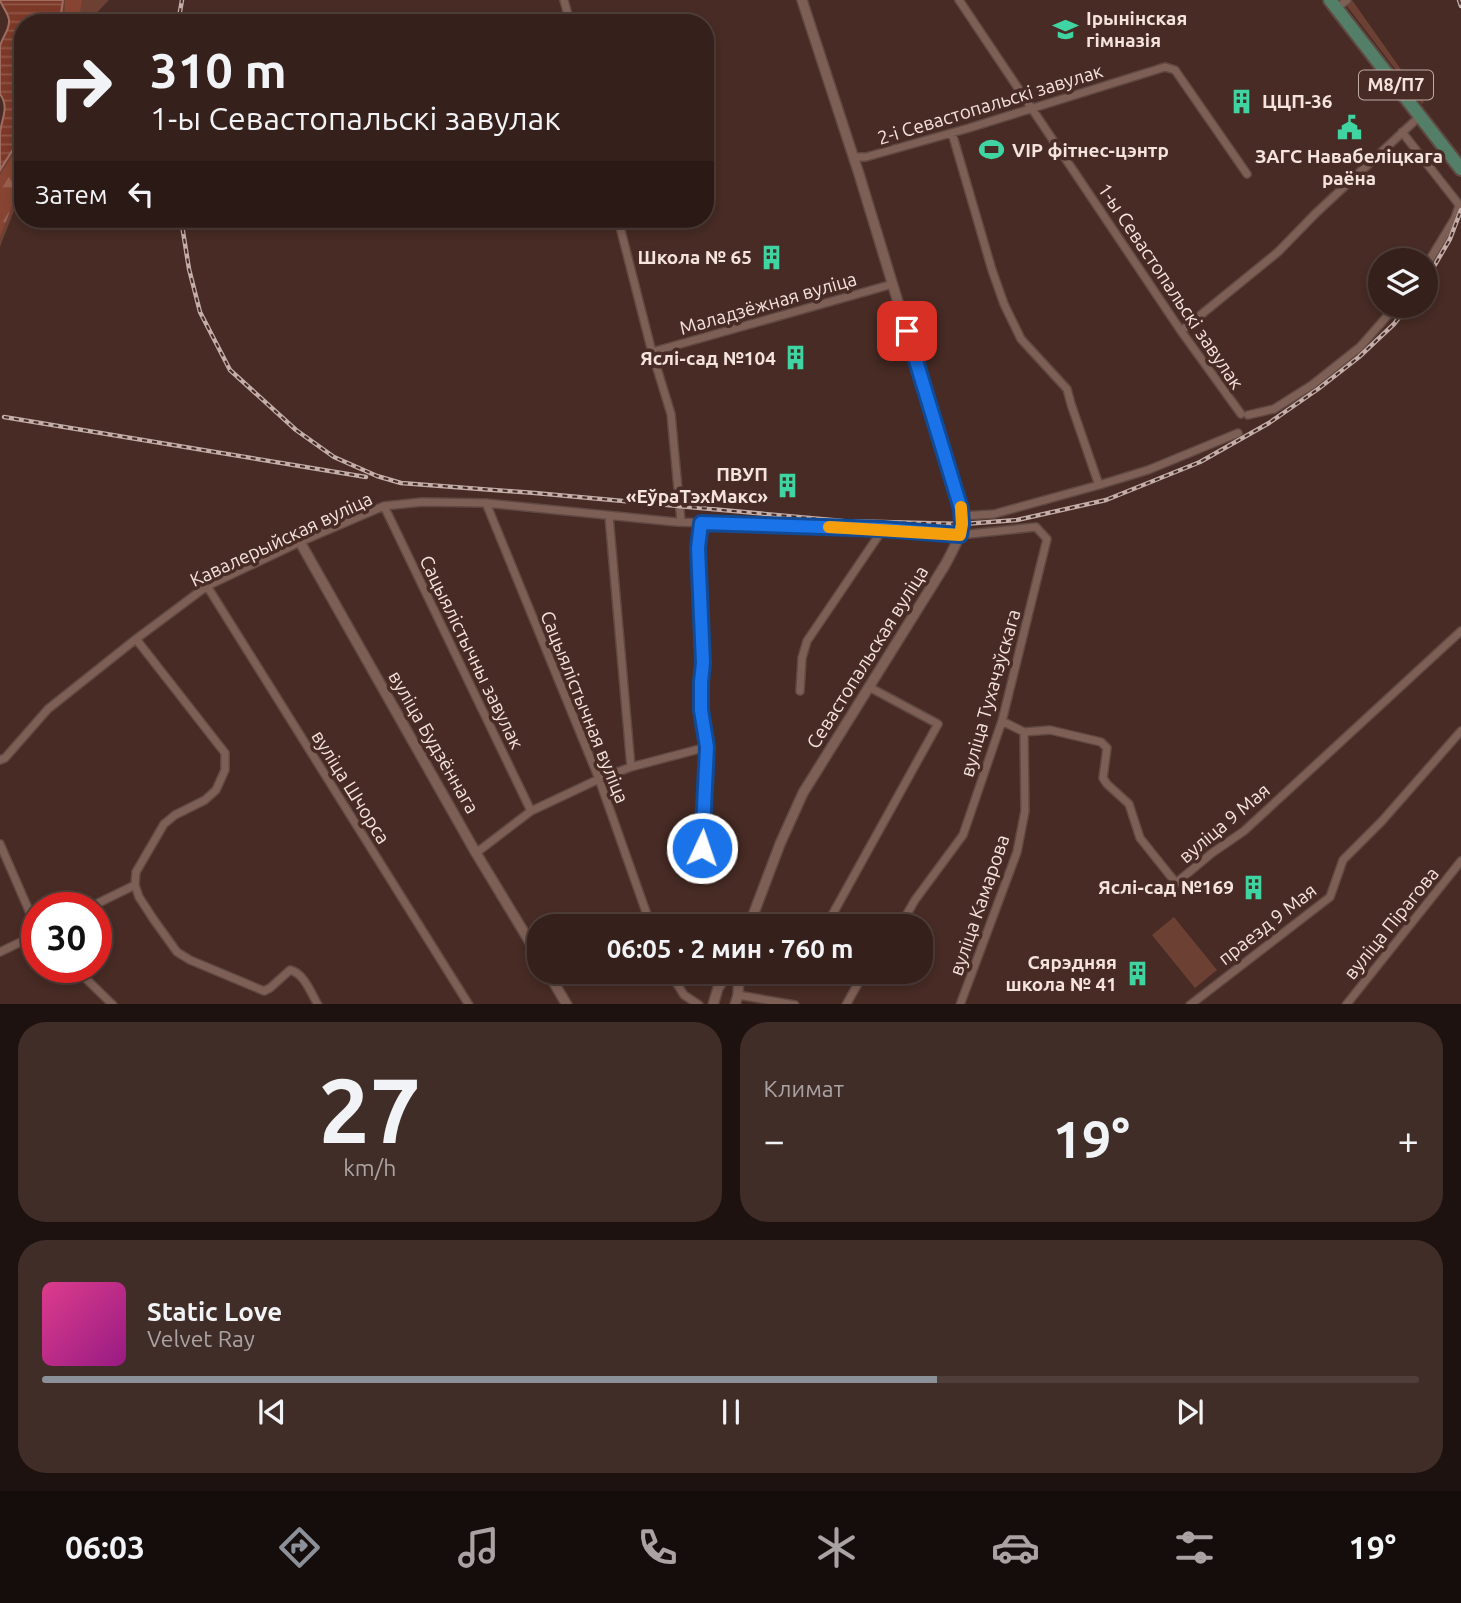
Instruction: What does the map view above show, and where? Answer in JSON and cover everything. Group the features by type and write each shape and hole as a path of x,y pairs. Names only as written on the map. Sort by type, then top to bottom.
{"main road":[{"name":"М8/П7","path":"1338,3 1461,169"}],"street":[{"name":"Севастопальская вуліца","path":"754,914 803,793 946,565 960,535 962,516 893,284 802,0"},
{"name":"1-ы Севастопальскі завулак","path":"960,0 1181,331 1245,415 1274,408 1312,385 1360,347 1385,318"},
{"name":"2-і Севастопальскі завулак","path":"853,157 866,157 952,133 1165,67 1175,70 1247,174"},
{"path":"1181,331 1278,252 1420,116"},
{"path":"1402,132 1459,206 1437,248"},
{"path":"952,133 1004,304 1021,339 1067,389 1099,485"},
{"path":"620,228 671,414 678,522 883,529 960,535"},
{"name":"Маладзёжная вуліца","path":"652,352 893,284"},
{"path":"962,516 994,514 1149,470 1238,433"},
{"name":"Кавалерыйская вуліца","path":"0,760 5,758 48,709 208,586 384,506 422,502 486,503 678,522"},
{"name":"Сацыялістычная вуліца","path":"486,503 598,779 647,914"},
{"name":"Сацыялістычны завулак","path":"384,506 531,811"},
{"path":"609,516 631,766"},
{"path":"701,523 698,548 703,663 701,710 707,747 701,874"},
{"name":"вуліца Тухачэўскага","path":"907,914 963,835 1002,721 1047,540 1036,527 960,535"},
{"path":"800,691 802,657 807,641 883,529"},
{"name":"вуліца Будзённага","path":"300,542 476,853 527,937"},
{"name":"вуліца Шчорса","path":"208,586 469,1004"},
{"name":"вуліца 9 Мая","path":"1002,721 1024,732 1050,730 1101,742 1107,748 1103,778 1129,804 1140,838 1176,883 1244,831 1461,631"},
{"path":"136,639 225,753 225,770 216,790 205,800 175,815 164,824 136,872 135,885 139,897 177,952 190,960 264,991 290,970 296,971 317,1004"},
{"path":"834,914 938,723 869,687"},
{"name":"праезд 9 Мая","path":"1190,1004 1329,897 1343,860 1382,821 1461,731"},
{"name":"вуліца Камарова","path":"960,1004 1017,852 1025,811 1024,732"},
{"path":"476,853 531,811 598,779 631,766 707,747"},
{"path":"0,844 21,893"},
{"name":"вуліца Пірагова","path":"1346,1004 1460,864"},
{"path":"112,896 135,885"},
{"path":"0,952 21,940"},
{"path":"91,983 113,1004"},
{"path":"555,984 567,1004"},
{"path":"677,984 684,995 699,1004"},
{"path":"713,1004 721,984"},
{"path":"718,988 730,984 734,985 737,997 795,1004"},
{"path":"846,1004 858,984"}],"shaded area":[{"path":"0,0 63,0 61,14 14,14 14,148 0,170 0,134 5,109 0,94 0,47 8,28 7,14"},
{"path":"63,0 109,0 96,14 61,14"},
{"path":"1352,0 1424,102 1422,104 1346,5"},
{"path":"14,148 14,210 0,247 0,170"},
{"path":"1174,917 1217,970 1195,988 1152,935"}],"green space":[{"path":"65,0 82,0 80,14 63,14"},
{"path":"14,153 14,201 0,237 0,175"}],"railway":[{"path":"180,14 182,0"},
{"path":"1459,0 1461,6"},
{"path":"1438,260 1450,239 1461,210"},
{"path":"182,228 200,312 230,370 296,430 334,457 377,476 401,483 843,521 963,524 1017,520 1106,500 1200,462 1269,423 1359,357 1399,318"},
{"path":"4,417 366,477"}],"slow traffic":[{"path":"829,527 960,535 961,507"}],"place":[{"name":"Ірынінская гімназія","path":"1066,29"},
{"name":"ЦЦП-36","path":"1242,101"},
{"name":"ЗАГС Навабеліцкага раёна","path":"1349,128"},
{"name":"VIP фітнес-цэнтр","path":"992,150"},
{"name":"Школа № 65","path":"772,257"},
{"name":"Яслі-сад №104","path":"796,358"},
{"name":"ПВУП «ЕўраТэхМакс»","path":"788,485"},
{"name":"Яслі-сад №169","path":"1254,887"},
{"name":"Сярэдняя школа № 41","path":"1137,973"}],"route":[{"path":"702,848 707,747 701,710 703,663 698,548 701,523 883,529 960,535 961,509 907,331"}]}
